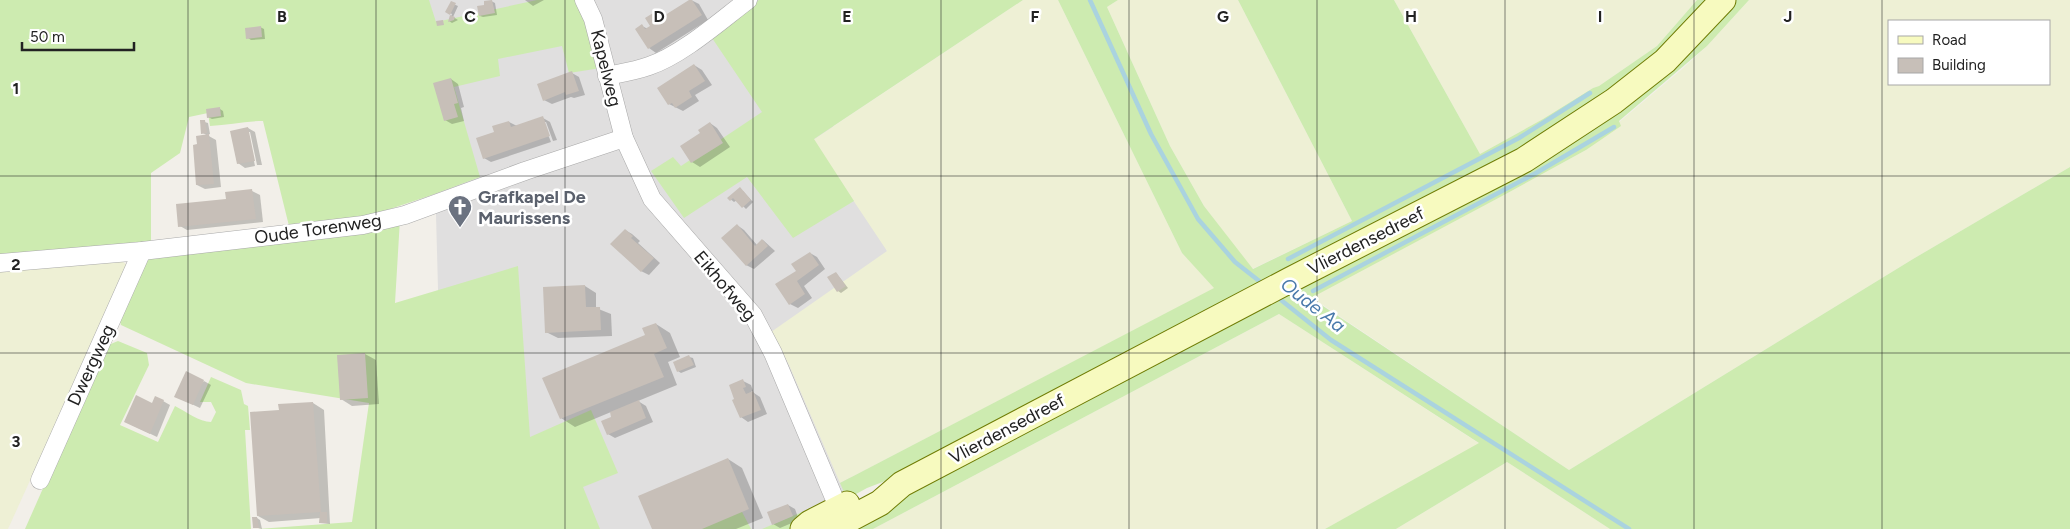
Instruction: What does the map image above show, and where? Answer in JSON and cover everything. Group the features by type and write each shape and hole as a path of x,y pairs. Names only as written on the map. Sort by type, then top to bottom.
{"main road":[{"name":"Vlierdensedreef","path":"831,529 880,503 902,484 1290,280 1524,160 1614,101 1665,61 1723,0"},
{"name":"Vlierdensedreef","path":"803,529 810,523 874,491 902,484"}],"street":[{"name":"Kapelweg","path":"584,0 594,19 624,138"},
{"path":"607,76 649,66 661,61 702,35 748,0"},
{"name":"Oude Torenweg","path":"0,263 142,251 363,226 405,215 624,138"},
{"name":"Eikhofweg","path":"624,138 652,200 753,315 773,353 834,500"},
{"name":"Dwergweg","path":"40,480 142,251"}],"shaded area":[{"path":"399,0 779,0 887,251 847,499 860,529 458,529 443,473 435,178"}],"green space":[{"path":"0,0 429,0 436,22 537,0 579,0 601,68 569,73 562,46 498,59 500,76 454,87 480,177 366,217 289,226 263,121 210,126 208,113 189,117 180,153 151,173 151,241 0,255"},
{"path":"759,0 1023,0 814,139 854,201 793,238 747,177 684,218 651,171 673,157 681,166 762,112 710,35"},
{"path":"1023,0 1058,0 1182,253 1215,288 840,483 789,365 771,332 887,251 813,140"},
{"path":"1058,0 1118,0 1107,7 1170,146 1204,206 1253,269 1352,221 1238,0 1394,0 1480,154 1599,86 1657,46 1697,0 1713,0 1693,23 1557,130 893,478 867,488 847,499 840,483 1214,288 1182,253"},
{"path":"1118,0 1238,0 1352,221 1252,269 1204,206 1170,146 1107,7"},
{"path":"1394,0 1697,0 1657,46 1599,86 1480,154"},
{"path":"1735,0 1749,0 1707,46 1619,121 1621,126 1586,150 1311,298 1569,470 1913,259 2070,167 2070,529 1610,529 1507,462 1396,529 1325,529 1479,443 1279,314 873,529 859,529 856,522 1497,181"},
{"path":"1749,0 2070,0 2070,167 1913,259 1569,470 1311,297 1586,150 1707,46"},
{"path":"400,219 395,303 518,266 530,437 591,410 618,473 583,487 600,529 258,529 352,522 369,403 246,383 121,325 119,318 147,260 156,256"},
{"path":"119,259 127,265 126,269 8,529 0,529 0,268"},
{"path":"1279,314 1480,444 1325,529 873,529"},
{"path":"118,341 147,353 149,365 120,425 158,442 175,406 198,419 211,422 216,412 211,402 200,402 211,377 241,390 244,404 248,406 250,430 245,430 251,529 25,529 106,346"},
{"path":"1507,462 1610,529 1396,529"},
{"path":"828,501 793,529 762,529"},
{"path":"741,510 751,529 695,529"}],"building":[{"path":"492,0 495,13 479,16 477,6 484,5 484,1"},
{"path":"692,0 702,15 648,49 635,29 642,24 645,29 650,26 645,18 658,10 662,17"},
{"path":"451,1 456,3 450,15 445,12"},
{"path":"450,15 455,17 454,20 448,22"},
{"path":"443,20 444,25 437,26 436,21"},
{"path":"261,26 262,37 246,39 245,28"},
{"path":"694,64 705,81 689,91 692,97 675,108 672,103 668,105 657,88"},
{"path":"572,71 579,91 566,95 565,92 543,101 537,84"},
{"path":"451,78 458,103 454,104 458,117 444,121 433,83"},
{"path":"220,107 221,116 207,118 206,109"},
{"path":"543,116 550,136 483,159 476,138 494,132 492,126 509,121 511,127"},
{"path":"200,120 205,120 207,133 201,134"},
{"path":"710,122 723,143 691,163 680,146 700,133 698,130"},
{"path":"248,127 255,161 237,164 230,131"},
{"path":"209,134 214,184 196,185 193,145 197,144 196,136"},
{"path":"740,187 751,200 742,208 733,198 730,201 727,198"},
{"path":"252,189 256,219 178,227 176,204 226,199 225,192"},
{"path":"737,224 755,246 762,239 768,246 746,266 721,238"},
{"path":"625,229 633,236 631,238 654,258 641,272 610,244"},
{"path":"810,252 819,265 797,281 805,294 789,305 775,284 796,271 791,264"},
{"path":"836,272 846,286 837,292 827,277"},
{"path":"585,285 586,307 600,307 601,330 545,333 543,287"},
{"path":"656,323 667,348 654,354 664,377 560,419 542,378 645,335 642,328"},
{"path":"365,353 368,398 340,400 337,355"},
{"path":"689,355 694,365 677,372 673,362"},
{"path":"186,371 204,380 193,405 174,397"},
{"path":"743,379 746,387 743,388 746,394 753,391 761,410 740,418 732,400 734,399 729,385"},
{"path":"136,395 152,403 155,396 164,400 150,434 124,422"},
{"path":"639,400 646,418 607,435 601,421 611,417 610,412"},
{"path":"313,402 321,512 257,516 250,412 279,410 278,404"},
{"path":"728,458 749,509 702,529 652,529 638,496"},
{"path":"788,504 793,516 772,525 767,512"},
{"path":"320,512 327,512 327,523 319,523"},
{"path":"252,517 257,517 259,528 253,528"}],"waterway":[{"name":"Oude Aa","path":"1090,0 1151,134 1198,219 1235,262 1263,284"},
{"path":"1288,259 1519,138 1590,93"},
{"path":"1313,291 1536,173 1614,127"},
{"name":"Oude Aa","path":"1276,296 1331,340 1629,529"}],"place":[{"name":"Grafkapel De Maurissens","path":"460,228"}]}
